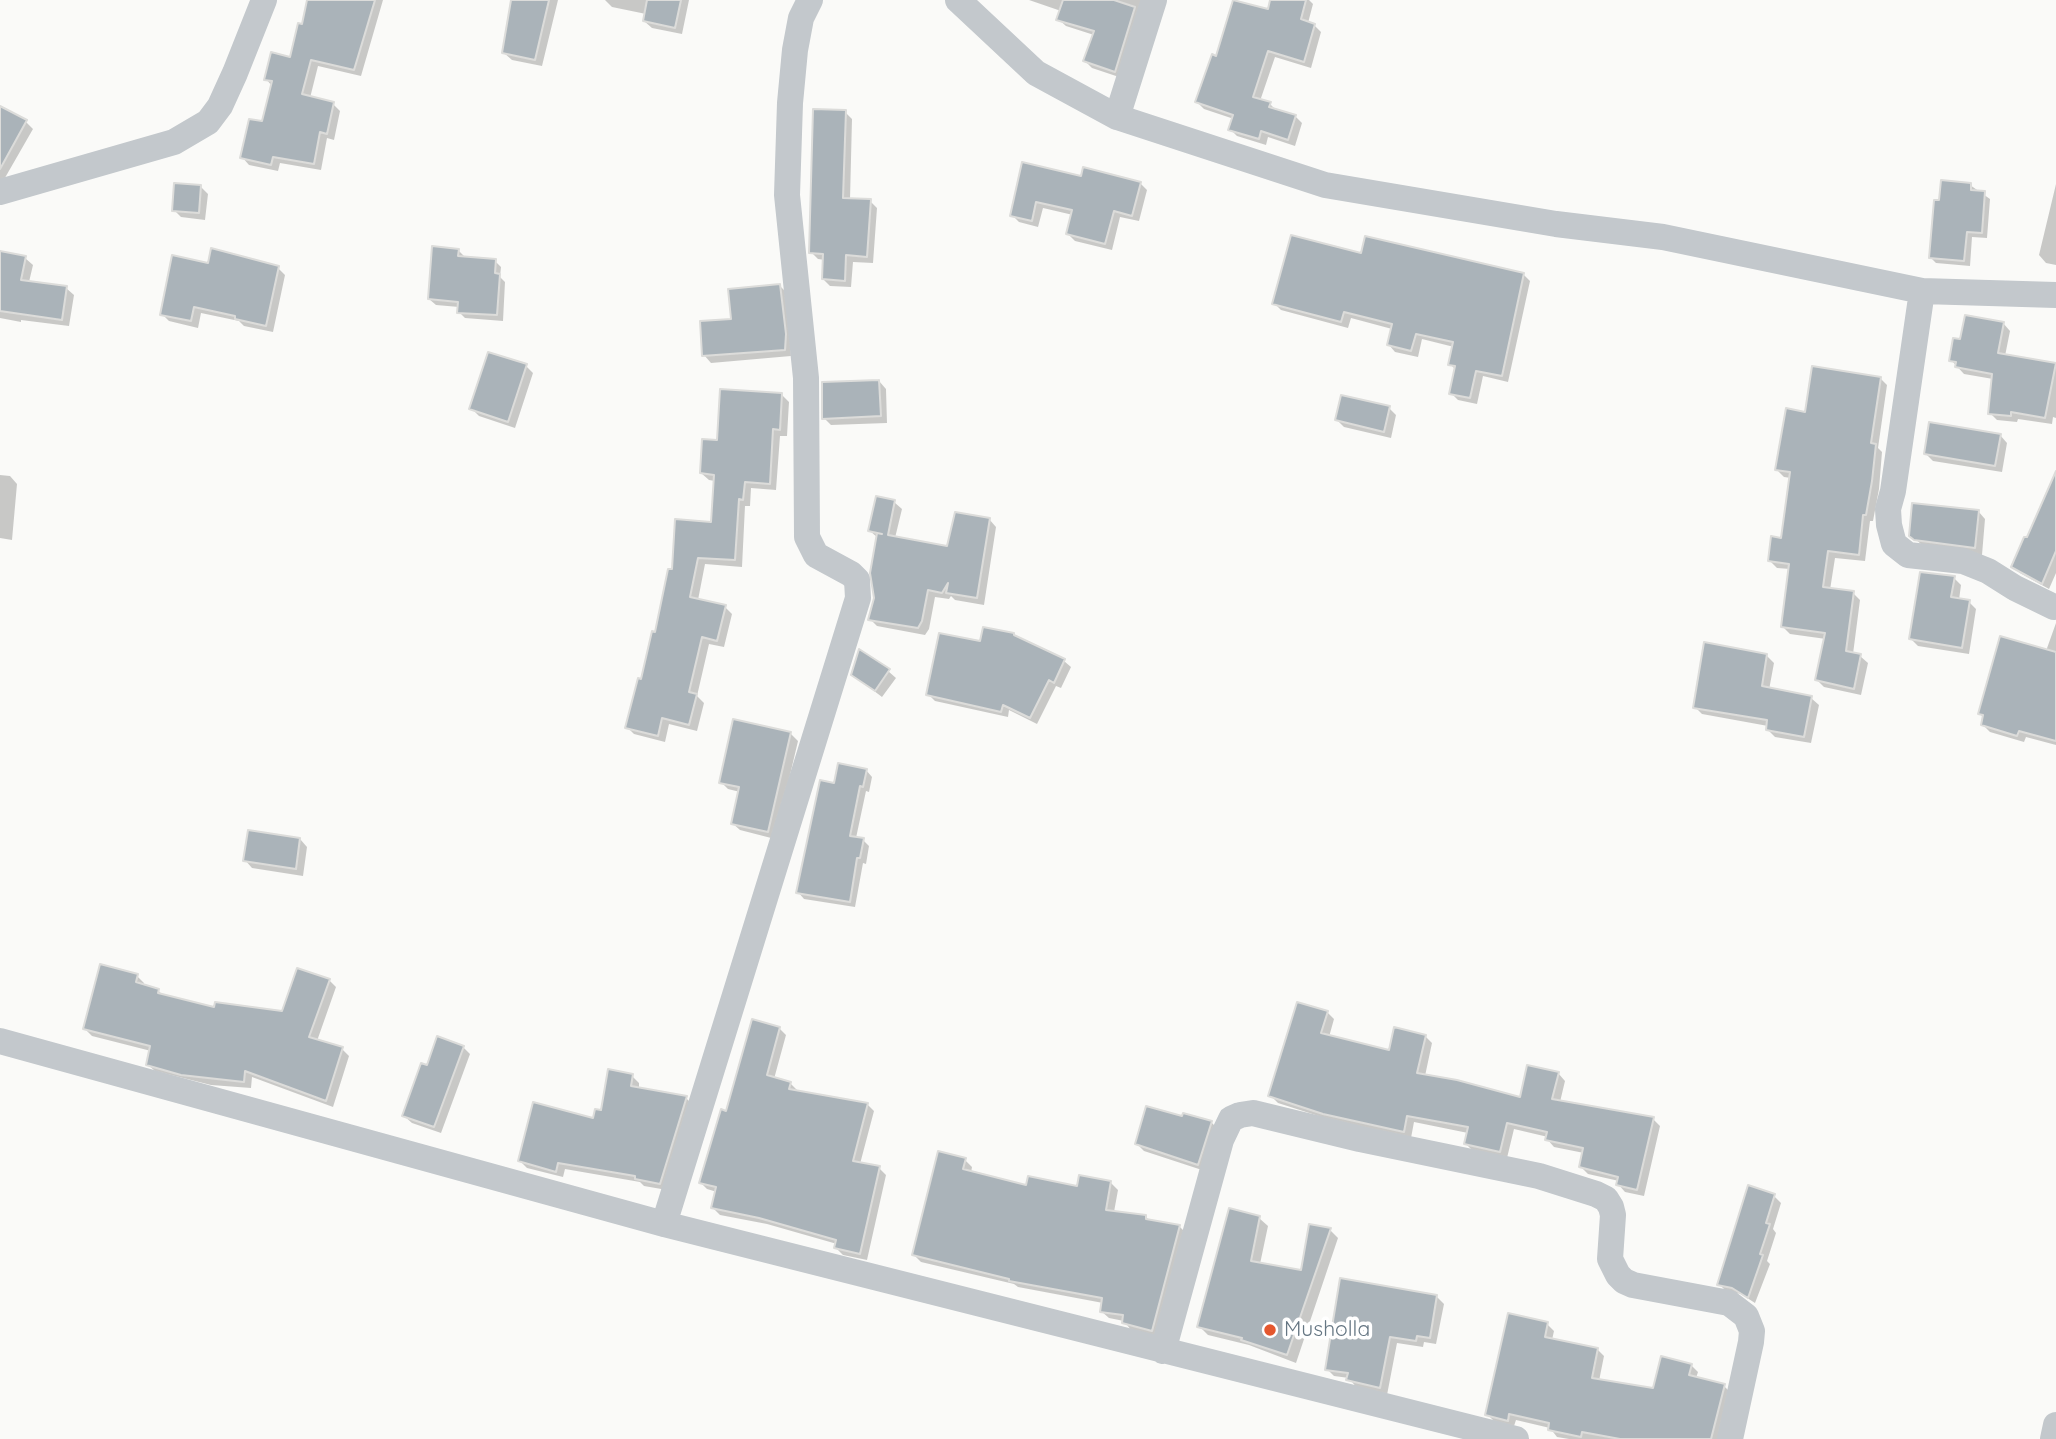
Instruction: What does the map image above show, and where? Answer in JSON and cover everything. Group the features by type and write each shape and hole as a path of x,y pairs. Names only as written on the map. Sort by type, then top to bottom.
{"street":[{"path":"0,192 174,142 208,122 220,106 235,74 264,0"},
{"path":"664,1224 858,598 857,580 816,555 807,537 806,378 787,195 795,50 801,18 810,0"},
{"path":"958,0 1036,73 1117,117 1325,185 1556,224 1663,237 1922,291 2056,295"},
{"path":"1117,117 1154,0"},
{"path":"1922,291 1893,491 1888,509 1894,544 1908,555 1963,561 1988,571 2015,589 2054,607"},
{"path":"0,1041 664,1224 1516,1439"},
{"path":"1163,1351 1221,1140 1231,1119 1253,1113 1539,1177 1606,1199 1614,1215 1610,1259 1624,1281 1633,1285 1719,1300 1729,1303 1746,1316 1752,1331 1751,1342 1730,1439"},
{"path":"2053,1439 2056,1425"}],"building":[{"path":"307,0 375,0 354,70 311,60 302,94 334,102 327,134 320,132 314,164 273,157 271,165 240,158 249,119 262,121 272,81 264,80 271,52 290,57"},
{"path":"511,0 549,0 535,60 502,53"},
{"path":"647,0 681,0 675,28 643,21"},
{"path":"1063,0 1114,0 1135,7 1115,72 1083,61 1094,31 1056,20"},
{"path":"1233,0 1268,9 1270,0 1306,0 1301,19 1315,24 1304,62 1268,51 1253,97 1271,102 1269,107 1296,115 1288,140 1261,131 1259,139 1228,130 1233,115 1195,102 1212,54 1216,56"},
{"path":"0,106 27,120 0,169"},
{"path":"813,109 846,110 843,198 871,199 867,257 846,255 845,281 822,279 823,254 809,253"},
{"path":"1022,162 1081,176 1083,167 1141,182 1132,216 1114,211 1105,244 1066,234 1072,210 1036,202 1032,221 1010,216"},
{"path":"1941,180 1971,183 1971,190 1985,191 1982,233 1967,232 1964,261 1929,258 1934,200 1939,200"},
{"path":"174,183 201,185 199,213 172,211"},
{"path":"1291,235 1361,253 1365,236 1524,273 1502,376 1476,371 1470,398 1449,394 1455,366 1448,365 1453,342 1416,334 1411,351 1387,345 1392,324 1344,312 1341,322 1272,304"},
{"path":"432,246 459,249 458,256 496,259 495,273 500,274 497,315 457,313 458,302 428,299"},
{"path":"211,248 279,266 266,326 194,307 191,321 160,315 172,255 208,263"},
{"path":"0,251 26,256 21,280 67,286 62,320 0,311"},
{"path":"780,284 786,334 785,350 702,356 700,321 731,319 728,289"},
{"path":"1965,315 2004,322 1998,353 2056,363 2045,418 2011,412 2011,416 1988,414 1992,374 1955,367 1956,362 1949,361 1953,338 1960,339"},
{"path":"488,352 527,364 508,422 469,409"},
{"path":"1812,366 1881,377 1871,443 1876,444 1872,481 1866,515 1863,515 1859,555 1828,551 1823,587 1854,591 1846,651 1861,654 1854,689 1815,680 1825,633 1781,627 1789,564 1768,561 1771,536 1781,538 1790,472 1775,470 1786,408 1805,412"},
{"path":"879,380 881,416 822,419 822,382"},
{"path":"720,389 782,393 780,430 773,429 770,484 745,482 743,500 739,499 735,560 698,558 690,597 726,605 717,641 702,637 689,692 697,694 689,725 662,718 658,736 625,728 638,678 641,679 652,631 655,632 668,569 672,569 675,519 711,522 714,475 700,473 702,439 717,440"},
{"path":"1341,395 1390,406 1384,432 1335,420"},
{"path":"1929,422 2001,434 1995,466 1924,454"},
{"path":"2056,471 2056,551 2042,584 2011,567"},
{"path":"876,496 895,500 888,535 947,546 955,512 990,518 977,598 946,593 948,583 942,593 928,590 918,628 868,620 874,598 870,573 877,533 882,534 868,531"},
{"path":"1912,503 1979,510 1975,548 1914,540 1909,536"},
{"path":"1920,572 1955,576 1951,597 1970,600 1962,648 1909,639"},
{"path":"983,627 1014,633 1065,659 1054,683 1049,680 1030,718 1003,705 1001,712 926,695 939,633 980,641"},
{"path":"2000,636 2056,652 2056,741 2019,731 2017,736 1981,725 1983,715 1978,714"},
{"path":"1704,642 1767,654 1762,686 1812,696 1804,737 1766,730 1767,720 1693,708"},
{"path":"859,649 890,669 875,691 851,675"},
{"path":"733,719 791,732 768,832 731,824 739,787 719,783"},
{"path":"838,763 867,769 863,787 860,786 850,836 864,838 860,858 857,858 850,902 796,893 820,780 834,783"},
{"path":"248,830 300,838 296,869 243,861"},
{"path":"100,964 138,974 136,982 159,989 158,993 214,1007 215,1002 282,1011 297,968 330,979 309,1037 343,1047 326,1101 245,1071 244,1082 181,1075 146,1065 150,1046 83,1029"},
{"path":"1297,1002 1328,1011 1321,1033 1389,1050 1394,1027 1426,1035 1417,1073 1457,1080 1520,1097 1527,1065 1559,1072 1552,1099 1654,1117 1637,1190 1616,1185 1618,1177 1579,1167 1583,1148 1545,1140 1547,1132 1507,1123 1500,1152 1464,1144 1468,1127 1407,1116 1404,1132 1323,1114 1268,1096"},
{"path":"752,1019 780,1027 767,1075 791,1082 789,1089 868,1103 853,1161 880,1166 860,1254 834,1248 836,1240 759,1218 711,1208 716,1187 699,1183 721,1109 726,1111"},
{"path":"437,1036 464,1046 434,1127 402,1116 421,1063 427,1065"},
{"path":"608,1069 633,1074 631,1086 687,1096 660,1184 635,1179 635,1176 558,1163 556,1172 518,1161 533,1102 593,1118 595,1109 601,1110"},
{"path":"1146,1106 1212,1121 1198,1165 1135,1144"},
{"path":"938,1151 966,1158 963,1169 1026,1185 1028,1176 1077,1186 1079,1175 1111,1181 1106,1210 1146,1215 1146,1219 1180,1225 1152,1331 1122,1323 1123,1315 1100,1312 1102,1298 1009,1281 912,1255"},
{"path":"1748,1185 1775,1194 1766,1223 1770,1224 1760,1254 1763,1255 1748,1298 1732,1288 1717,1285"},
{"path":"1229,1208 1260,1216 1251,1261 1301,1270 1309,1224 1331,1228 1287,1355 1241,1340 1242,1338 1197,1327"},
{"path":"1340,1278 1437,1295 1430,1338 1417,1336 1416,1341 1390,1337 1380,1388 1346,1380 1348,1373 1325,1370"},
{"path":"1508,1313 1548,1322 1545,1337 1598,1348 1592,1378 1653,1388 1661,1356 1692,1364 1689,1375 1725,1384 1711,1439 1620,1439 1582,1432 1581,1437 1548,1430 1549,1423 1509,1414 1508,1421 1485,1415"}],"place":[{"name":"Musholla","path":"1270,1330"}]}
